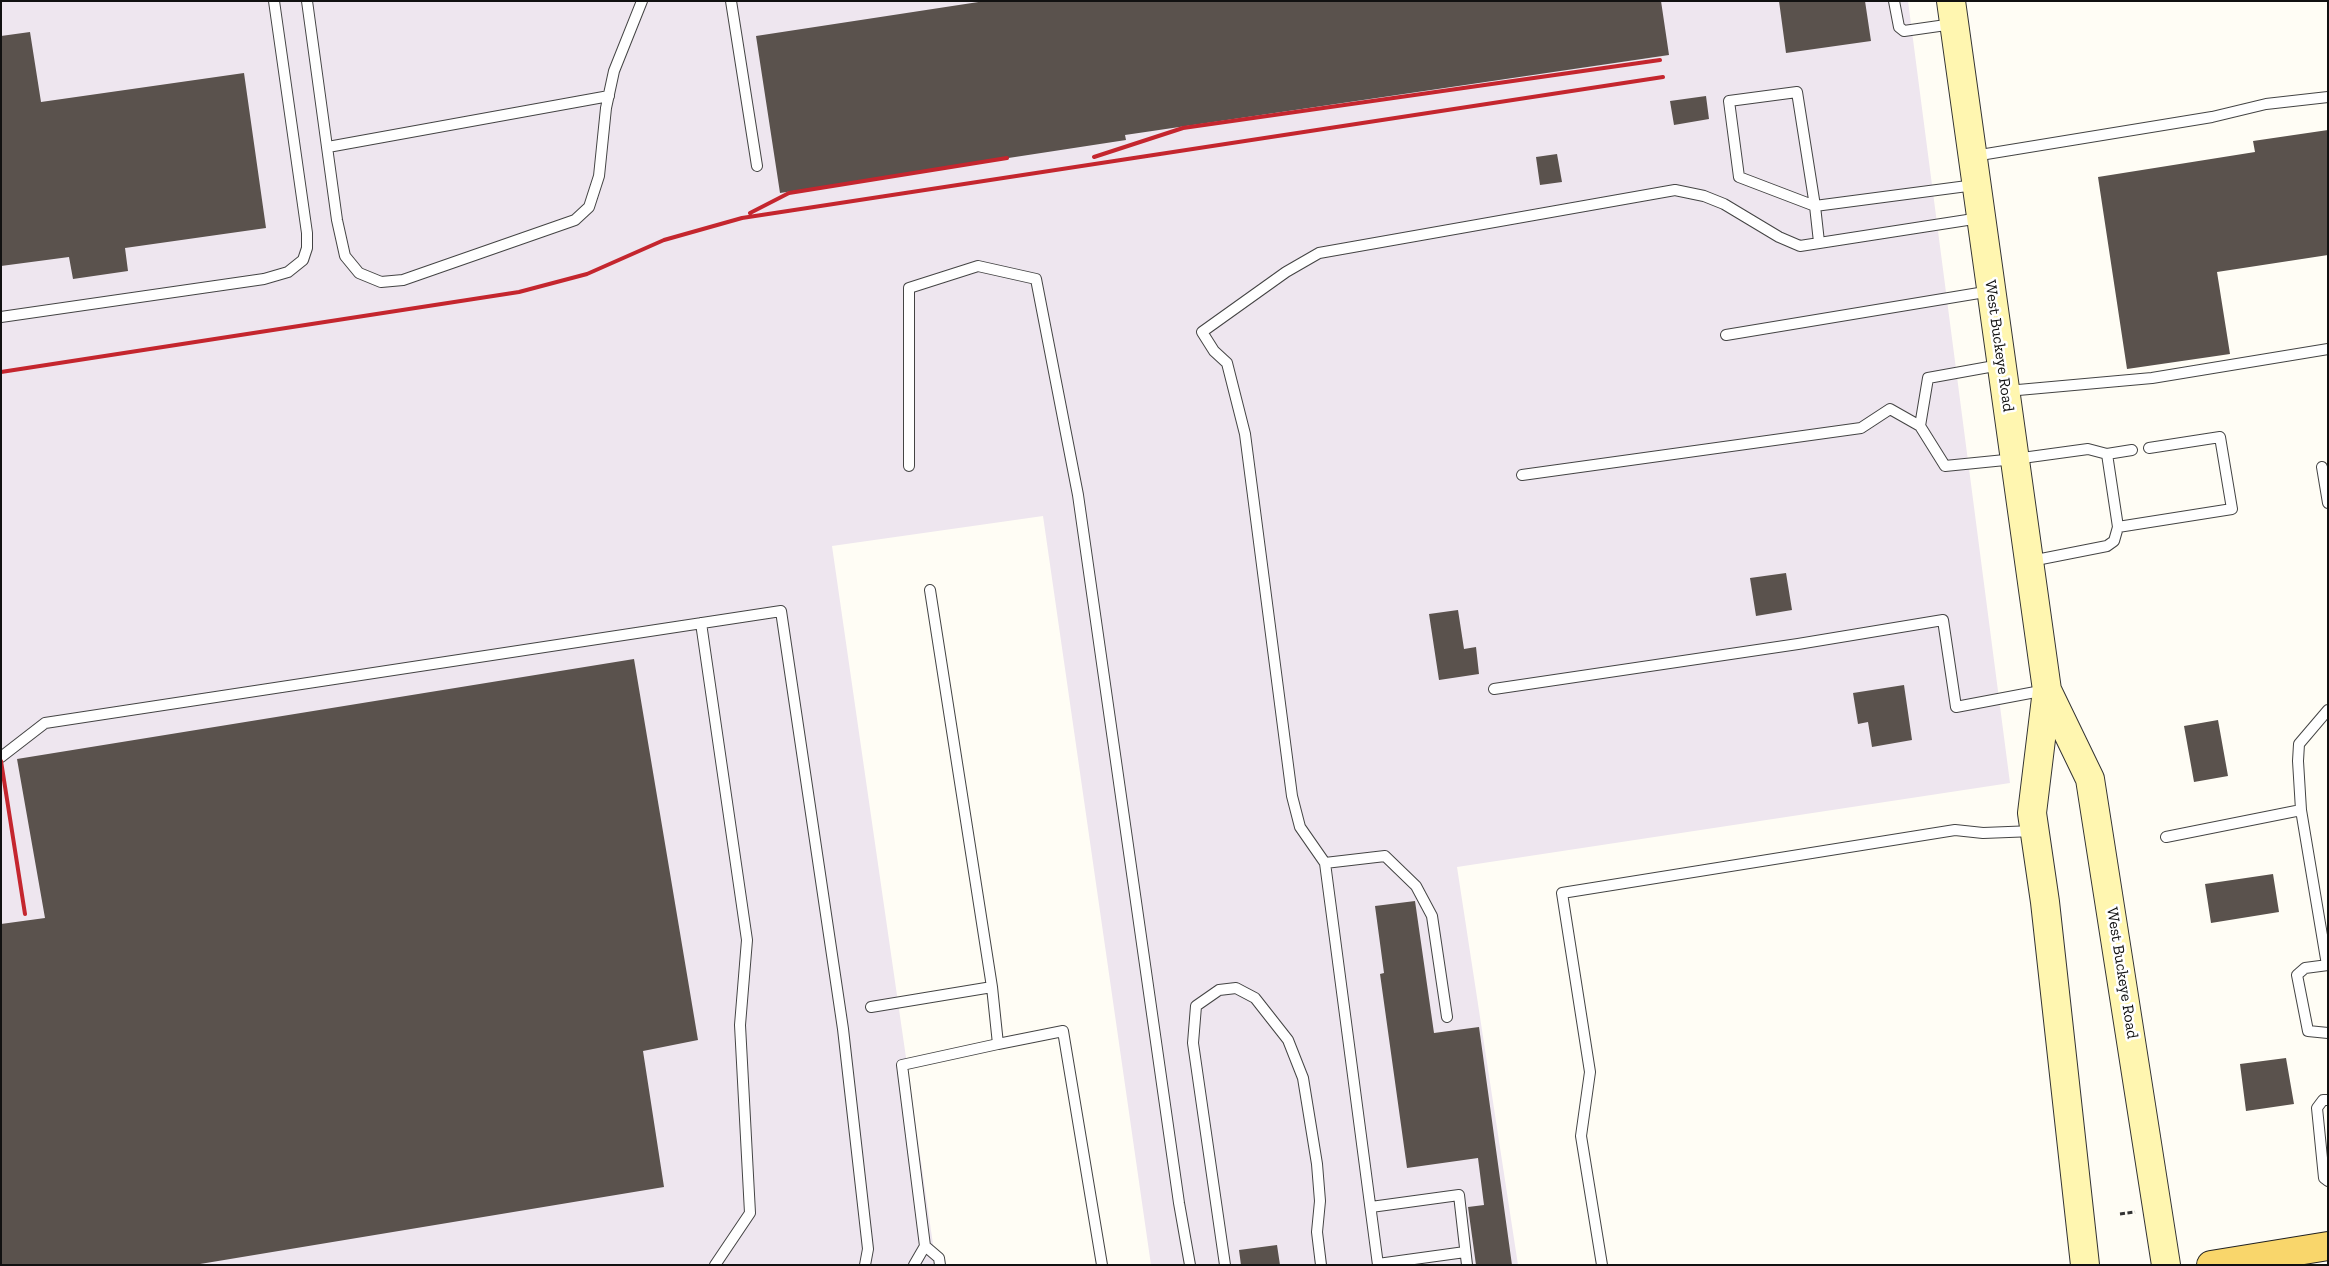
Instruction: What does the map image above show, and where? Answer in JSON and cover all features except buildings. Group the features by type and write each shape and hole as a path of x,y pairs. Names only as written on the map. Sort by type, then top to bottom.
{"main road":[{"name":"West Buckeye Road","path":"1953,13 2047,690 2032,813 2085,1265"},
{"name":"West Buckeye Road","path":"2047,690 2090,779 2166,1265"},
{"path":"2211,1265 2328,1246"}],"lane":[{"path":"1,317 264,279 288,272 303,260 307,248 307,233 274,1"},
{"path":"307,1 328,147 336,220 345,256 359,273 381,282 403,280 575,220 589,207 599,176 614,71 642,1"},
{"path":"731,1 756,166"},
{"path":"1894,1 1899,27 1904,31 1953,13"},
{"path":"1819,242 1816,206 1797,92 1729,101 1739,177 1816,206 1976,184"},
{"path":"328,147 609,96"},
{"path":"1973,156 2212,117 2266,104 2328,97"},
{"path":"1466,1252 1378,1264 1325,863 1300,827 1292,796 1245,434 1227,363 1214,351 1202,332 1286,272 1319,253 1676,190 1704,196 1724,204 1779,238 1800,246 1981,217"},
{"path":"909,466 909,288 978,266 1036,279 1078,495 1179,1203 1190,1265"},
{"path":"1726,335 1991,291"},
{"path":"2006,392 2152,378 2328,349"},
{"path":"1920,426 1928,378 2002,364"},
{"path":"1522,475 1860,428 1890,409 1920,426 1945,466 2015,460 2088,449 2107,454 2132,450"},
{"path":"2118,527 2232,509 2220,437 2149,448"},
{"path":"2029,562 2107,546 2114,541 2118,527 2107,454"},
{"path":"2322,467 2328,503"},
{"path":"930,590 992,987 998,1044"},
{"path":"1,757 45,723 781,611 843,1029 868,1249 865,1265"},
{"path":"1494,689 1798,644 1943,620 1956,707 2047,690"},
{"path":"701,623 747,940 740,1025 750,1213 715,1265"},
{"path":"2328,710 2299,744 2298,761 2301,810 2327,965 2306,968 2297,975 2308,1031 2328,1033"},
{"path":"2166,837 2301,810"},
{"path":"1602,1265 1581,1136 1590,1072 1562,893 1955,830 1984,832 2035,831"},
{"path":"1325,863 1385,856 1416,886 1432,916 1447,1017"},
{"path":"871,1007 992,987"},
{"path":"1225,1265 1193,1043 1196,1006 1220,990 1236,988 1255,998 1288,1040 1303,1078 1317,1164 1320,1201 1317,1232 1321,1265"},
{"path":"914,1265 925,1246 902,1065 1063,1031 1102,1265"},
{"path":"2328,1100 2323,1100 2317,1108 2324,1178 2328,1181"},
{"path":"1371,1207 1459,1195 1467,1265"},
{"path":"925,1246 939,1258 940,1265"}],"shaded area":[{"path":"1,1 1908,1 2010,783 1457,867 1518,1265 1151,1265 1043,516 832,546 936,1265 1,1265"}],"railway":[{"path":"1094,157 1183,128 1660,60"},
{"path":"1,372 519,292 587,274 664,240 742,218 1663,77"},
{"path":"750,213 789,193 1007,158"},
{"path":"1,761 25,914"}]}
